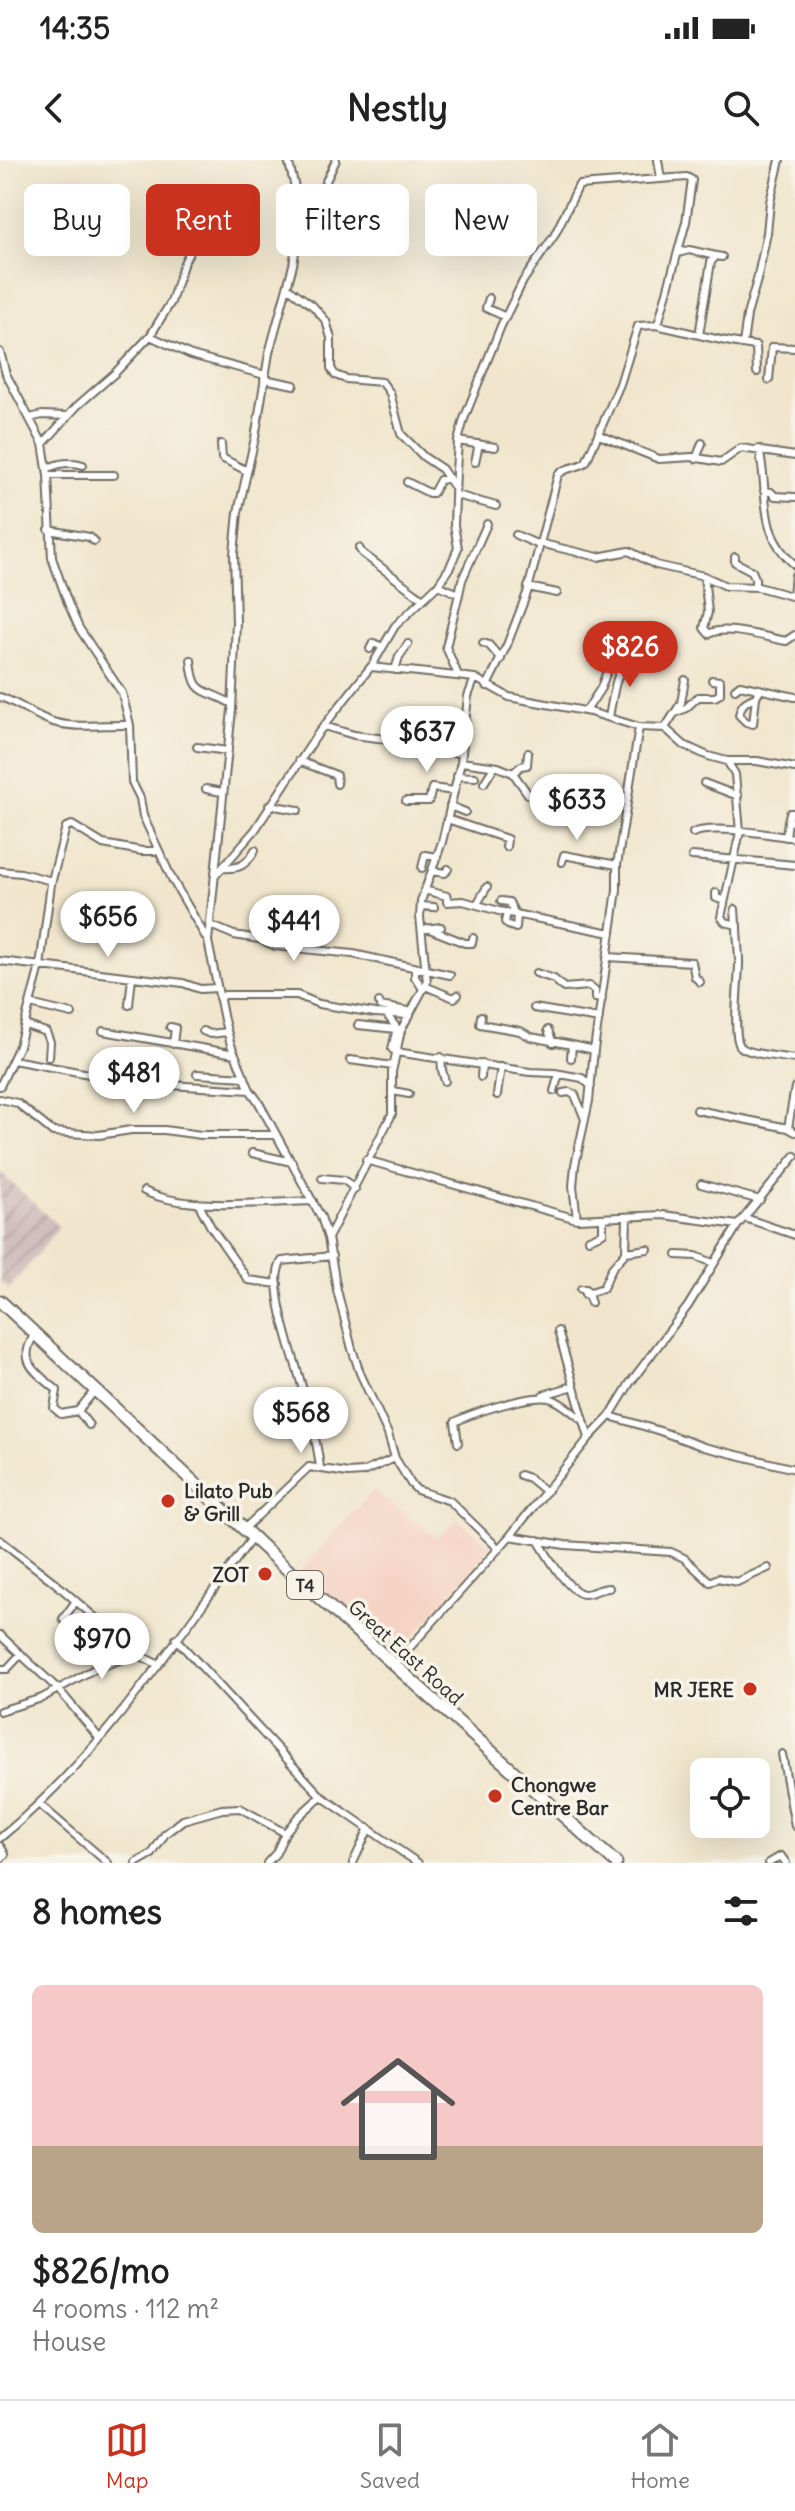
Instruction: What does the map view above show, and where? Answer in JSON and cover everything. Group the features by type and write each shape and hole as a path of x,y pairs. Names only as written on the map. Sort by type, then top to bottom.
{"highway":[{"name":"Great East Road","path":"0,1301 248,1533 616,1863"}],"street":[{"path":"288,160 294,184"},
{"path":"325,184 336,160"},
{"path":"658,160 661,179"},
{"path":"743,344 780,160"},
{"path":"215,876 255,830 299,761 371,667 395,626 438,585 450,567 458,548 454,525 455,491 458,441 464,419 523,281 558,228 579,185 687,177 692,180 686,222 656,325"},
{"path":"678,253 689,250 719,256 711,262 707,277 699,335"},
{"path":"43,444 67,416 150,336 171,302 187,256"},
{"path":"208,941 232,704 236,622 235,533 269,353 294,256"},
{"path":"287,287 313,306 326,321 331,338 331,368 335,375 382,382 390,393 401,434 424,457 442,469 455,491 496,506"},
{"path":"489,298 486,308 506,317"},
{"path":"487,686 501,659 528,587 558,475 563,469 586,462 623,375 638,326 656,325 716,341 756,346 757,372"},
{"path":"150,336 191,355 294,385"},
{"path":"769,380 772,347 795,348"},
{"path":"0,352 6,374 43,444 48,472 52,558 68,603 79,628 122,693 130,725 132,782 140,798 143,816 208,941 227,1032 250,1090 313,1201 328,1238 352,1349 395,1458 417,1490 450,1501 499,1549"},
{"path":"30,418 67,416"},
{"path":"599,435 659,459 721,462 741,448 795,456"},
{"path":"458,441 495,447"},
{"path":"696,459 702,443"},
{"path":"221,444 222,458 247,471"},
{"path":"475,462 479,444"},
{"path":"759,449 765,510 775,541 781,552 795,565"},
{"path":"48,472 53,465 83,465"},
{"path":"48,472 114,475"},
{"path":"407,482 433,493 440,480 449,478"},
{"path":"764,491 775,496 795,497"},
{"path":"459,676 446,647 462,580 487,524"},
{"path":"49,530 89,537 94,541"},
{"path":"516,535 539,544 600,557 629,551 656,565 704,576 726,586 755,587 794,596 795,575"},
{"path":"359,548 423,599"},
{"path":"735,557 735,562 752,571 755,587"},
{"path":"704,576 708,612 704,628 709,634 714,631 735,632 786,641 795,635"},
{"path":"438,585 459,594"},
{"path":"528,587 557,593"},
{"path":"370,649 373,643 383,647"},
{"path":"483,643 489,645 501,659"},
{"path":"395,670 408,644"},
{"path":"609,717 617,675 627,659"},
{"path":"191,660 193,682 199,689 232,704"},
{"path":"371,667 475,678 509,697 586,711 639,727 665,728 684,745 708,756 795,768"},
{"path":"586,711 601,688 608,668"},
{"path":"328,1238 392,1114 398,1029 424,988 426,971 421,906 424,890 437,857 461,762 465,712 475,678"},
{"path":"665,728 681,703 685,680"},
{"path":"675,713 698,697 720,694 720,681 712,680"},
{"path":"735,689 740,685 795,697"},
{"path":"756,697 760,689"},
{"path":"0,697 53,722 79,726 101,723 130,725"},
{"path":"324,726 354,735 409,742 457,753 462,749"},
{"path":"577,1219 573,1186 575,1165 590,1088 617,890 617,865 639,727"},
{"path":"197,747 228,751"},
{"path":"513,773 527,765 528,753"},
{"path":"299,761 336,775 337,784"},
{"path":"727,761 735,774 740,832 723,900 722,920 736,924"},
{"path":"461,762 507,769 528,794 542,801"},
{"path":"484,783 494,767"},
{"path":"457,776 475,777"},
{"path":"704,783 738,796"},
{"path":"406,801 429,801 432,788 454,791"},
{"path":"206,789 222,792"},
{"path":"269,805 298,810"},
{"path":"450,806 465,812"},
{"path":"786,837 792,822 790,813 795,813"},
{"path":"447,819 507,839 506,847"},
{"path":"0,1086 25,1025 40,966 52,881 66,827 77,828 103,844 159,851"},
{"path":"693,833 701,830 795,838"},
{"path":"223,868 235,869 247,863 255,850"},
{"path":"422,868 425,855 437,857"},
{"path":"562,862 564,855 617,865"},
{"path":"692,856 795,865"},
{"path":"432,871 445,873 448,869"},
{"path":"0,871 52,881"},
{"path":"477,904 487,887"},
{"path":"424,890 447,896 447,902 463,901 611,933"},
{"path":"716,893 716,898 723,900"},
{"path":"501,901 509,902 513,913"},
{"path":"421,906 434,907"},
{"path":"735,909 739,961 736,1017 739,1043 751,1052 795,1059"},
{"path":"210,925 275,946 353,954 450,975"},
{"path":"424,929 441,927"},
{"path":"424,929 465,943 472,943 473,938"},
{"path":"608,957 692,962 695,977 700,982"},
{"path":"0,961 183,983 200,989 217,988"},
{"path":"415,969 415,977 424,988 454,998 458,995"},
{"path":"536,973 554,979 564,988 589,986 595,991 595,998 602,999"},
{"path":"129,1005 132,977"},
{"path":"219,998 225,995 297,995 319,1004 387,1015 410,1013"},
{"path":"379,1002 380,1006 410,1013"},
{"path":"30,1004 72,1014"},
{"path":"534,1008 599,1019"},
{"path":"387,1015 398,1029"},
{"path":"481,1016 480,1024 594,1050"},
{"path":"25,1025 46,1032 50,1042 49,1057"},
{"path":"358,1025 398,1029"},
{"path":"170,1027 175,1028 173,1044"},
{"path":"548,1030 553,1043"},
{"path":"103,1031 235,1054"},
{"path":"203,1031 210,1034 227,1032"},
{"path":"570,1043 571,1058"},
{"path":"396,1052 582,1078 590,1088"},
{"path":"441,1057 445,1081"},
{"path":"13,1060 138,1083 250,1090"},
{"path":"350,1060 393,1066"},
{"path":"481,1077 482,1064"},
{"path":"497,1095 501,1067"},
{"path":"197,1074 245,1077"},
{"path":"563,1076 563,1090 575,1095 585,1119"},
{"path":"554,1091 563,1076"},
{"path":"697,1110 792,1130 795,1087"},
{"path":"575,1095 590,1088"},
{"path":"393,1091 409,1094"},
{"path":"0,1099 17,1103 53,1132 99,1135 153,1130 201,1135 275,1135"},
{"path":"252,1153 292,1162"},
{"path":"393,1665 499,1549 610,1416 630,1383 688,1306 738,1225 795,1156"},
{"path":"366,1160 577,1219 663,1215 738,1225"},
{"path":"322,1178 344,1180 355,1189"},
{"path":"701,1184 760,1200"},
{"path":"144,1191 172,1200 198,1203 313,1201"},
{"path":"198,1203 248,1280 278,1284"},
{"path":"591,1303 585,1292 603,1288 612,1268 626,1252 627,1218"},
{"path":"745,1218 795,1235"},
{"path":"589,1239 603,1233 603,1219"},
{"path":"626,1252 648,1249"},
{"path":"677,1255 696,1256 713,1263"},
{"path":"320,1469 319,1453 280,1311 278,1266 282,1261 332,1256"},
{"path":"558,1331 589,1438"},
{"path":"35,1334 27,1345 26,1355 31,1368 57,1390 54,1408 61,1414 78,1411 96,1389"},
{"path":"458,1443 455,1422 574,1386"},
{"path":"536,1397 550,1398 583,1420"},
{"path":"78,1411 89,1425"},
{"path":"610,1416 704,1447 795,1469"},
{"path":"0,1838 39,1804 100,1739 176,1639 248,1533 303,1471 309,1467 363,1472 395,1458"},
{"path":"520,1475 529,1478 546,1492"},
{"path":"510,1536 565,1545 671,1552 684,1558 710,1582 718,1578 737,1582 768,1568"},
{"path":"0,1540 137,1654 157,1664"},
{"path":"538,1540 566,1582 578,1592 585,1594 609,1588"},
{"path":"71,1628 63,1619 76,1601"},
{"path":"0,1635 59,1690 100,1739"},
{"path":"176,1639 321,1796 418,1863"},
{"path":"0,1669 7,1669 21,1654"},
{"path":"0,1711 42,1698 96,1668 137,1654"},
{"path":"782,1754 795,1826"},
{"path":"267,1863 276,1853 285,1833 321,1796"},
{"path":"39,1804 107,1863"},
{"path":"146,1863 165,1834 183,1820 233,1807 285,1833"},
{"path":"353,1863 369,1828"},
{"path":"0,1846 5,1854 0,1860"},
{"path":"136,1863 152,1854"},
{"path":"769,1863 781,1856 786,1863"}],"shaded area":[{"path":"0,1172 59,1227 9,1289 0,1281"},
{"path":"374,1490 437,1538 458,1519 492,1547 395,1656 300,1571"}],"place":[{"name":"Lilato Pub & Grill","path":"168,1501"},
{"name":"ZOT","path":"265,1574"},
{"name":"MR JERE","path":"750,1689"},
{"name":"Chongwe Centre Bar","path":"495,1796"}]}
